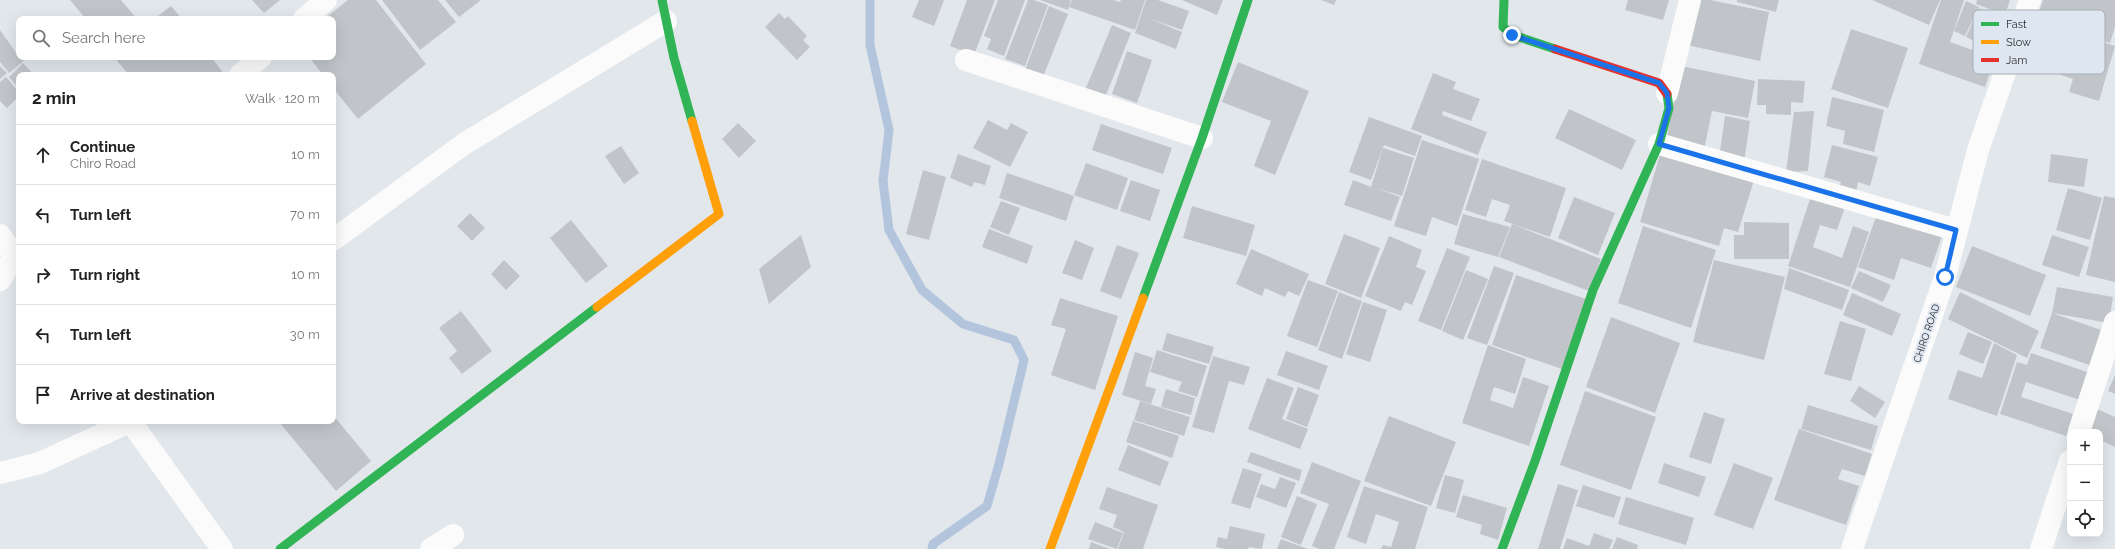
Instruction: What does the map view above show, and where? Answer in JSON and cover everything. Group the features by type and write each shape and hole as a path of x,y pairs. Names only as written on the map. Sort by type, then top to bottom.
{"street":[{"path":"307,16 326,0"},
{"path":"280,549 719,214 674,58 662,0"},
{"path":"1050,549 1202,138 1248,0"},
{"path":"1504,0 1502,16 1503,27 1512,35 1659,83 1667,93"},
{"path":"1502,549 1535,461 1593,290 1659,144 1669,108 1667,93 1690,0"},
{"name":"CHIRO ROAD","path":"2027,10 2030,0"},
{"path":"336,238 464,144 666,21"},
{"path":"244,72 258,60"},
{"path":"966,60 1202,138"},
{"name":"CHIRO ROAD","path":"1852,549 1945,277 1978,150 2004,74"},
{"path":"1659,144 1956,230"},
{"path":"0,235 16,256"},
{"path":"0,280 16,258"},
{"path":"2080,429 2115,322"},
{"path":"0,473 40,463 124,424"},
{"path":"132,424 222,549"},
{"path":"2042,549 2069,465"},
{"path":"431,549 453,535"}],"building":[{"path":"70,0 121,0 134,16 83,16"},
{"path":"252,0 280,0 264,13"},
{"path":"348,0 376,0 426,64 358,119 336,92 336,72 321,72 311,60 336,60 336,16 328,16"},
{"path":"382,0 438,0 456,22 420,50"},
{"path":"445,0 481,0 459,17"},
{"path":"919,0 944,0 934,26 912,17"},
{"path":"967,0 995,0 974,55 950,46"},
{"path":"998,0 1025,0 1004,56 987,49 991,39 984,36"},
{"path":"1028,0 1034,0 1048,5 1025,66 1005,59"},
{"path":"1040,0 1071,0 1068,10"},
{"path":"1072,0 1113,0 1120,2 1121,0 1145,0 1135,30 1069,7"},
{"path":"1146,0 1158,0 1189,11 1182,30 1148,18 1182,32 1176,49 1135,33"},
{"path":"1182,0 1223,0 1217,15"},
{"path":"1321,0 1336,0 1334,5"},
{"path":"1628,0 1669,0 1663,20 1625,10"},
{"path":"1697,0 1710,0 1769,12 1760,61 1687,45"},
{"path":"1737,0 1779,0 1776,12 1737,2"},
{"path":"1872,0 1940,0 1929,25"},
{"path":"1941,0 1964,0 1950,42 1973,50 1973,74 1989,74 1985,87 1919,64"},
{"path":"1977,0 2010,0 2007,10 1992,10 1976,4"},
{"path":"2043,0 2115,0 2115,27 2110,43 2105,41 2105,10 2039,10"},
{"path":"1966,1 1979,7 1978,10 1973,10 1973,19 1965,36 1954,31"},
{"path":"171,6 179,16 158,16"},
{"path":"1049,6 1068,14 1043,77 1025,70"},
{"path":"779,13 785,19 788,16 807,36 803,40 810,47 797,60 765,27"},
{"path":"1973,21 1973,40 1966,37"},
{"path":"1112,25 1131,33 1106,95 1086,88"},
{"path":"1851,29 1908,48 1888,108 1831,89"},
{"path":"0,30 16,53 16,60 24,61 9,73 0,62"},
{"path":"2105,43 2115,46 2099,101 2069,92 2073,79 2058,74 2105,74"},
{"path":"1127,51 1152,60 1137,103 1112,94"},
{"path":"116,60 213,60 223,72 126,72"},
{"path":"1238,62 1309,91 1275,175 1254,166 1271,121 1222,102"},
{"path":"23,63 31,72 16,72 16,85 9,77"},
{"path":"0,66 7,73 0,79"},
{"path":"1681,66 1755,81 1748,118 1712,111 1704,150 1666,142"},
{"path":"1433,73 1456,82 1453,89 1480,99 1471,121 1443,111 1442,115 1487,132 1478,155 1411,129"},
{"path":"6,77 16,89 16,99 7,108 0,101 0,82"},
{"path":"1758,79 1805,81 1803,103 1791,102 1791,115 1766,114 1766,105 1757,105"},
{"path":"1832,97 1884,110 1874,152 1843,144 1845,131 1826,126"},
{"path":"1569,109 1636,140 1622,170 1555,138"},
{"path":"1814,111 1808,171 1786,172 1794,112"},
{"path":"1725,116 1750,121 1744,162 1719,158"},
{"path":"1369,117 1422,136 1415,156 1384,145 1371,180 1349,172"},
{"path":"988,120 1007,130 1011,123 1028,132 1010,167 973,148"},
{"path":"738,123 756,141 739,158 722,139"},
{"path":"1101,124 1172,148 1163,174 1092,150"},
{"path":"1422,140 1479,159 1457,226 1432,217 1426,236 1394,226"},
{"path":"1832,145 1878,157 1870,186 1858,182 1856,193 1839,188 1841,182 1824,177"},
{"path":"621,146 639,173 624,184 605,156"},
{"path":"1383,148 1414,158 1402,196 1376,188 1400,197 1391,221 1344,205 1353,180 1371,187"},
{"path":"1662,148 1755,177 1738,232 1724,228 1719,246 1640,222"},
{"path":"958,154 991,166 985,185 974,182 972,187 950,178"},
{"path":"2051,154 2088,159 2084,187 2048,182"},
{"path":"1482,159 1566,188 1550,237 1504,221 1510,205 1492,199 1486,217 1465,210"},
{"path":"1086,163 1128,178 1117,210 1074,195"},
{"path":"923,170 946,177 929,240 906,234"},
{"path":"1007,173 1074,196 1066,221 999,198"},
{"path":"1131,180 1160,190 1150,221 1120,211"},
{"path":"2068,188 2102,198 2090,240 2056,230"},
{"path":"1811,196 1845,207 1837,230 1820,225 1813,247 1842,258 1853,226 1869,232 1850,287 1788,266"},
{"path":"2104,196 2115,198 2115,282 2086,275"},
{"path":"1574,197 1615,213 1598,255 1558,238"},
{"path":"1001,201 1020,208 1009,235 990,227"},
{"path":"1192,206 1255,225 1246,256 1183,238"},
{"path":"1878,211 1943,233 1931,268 1901,258 1894,280 1858,267"},
{"path":"470,213 485,228 472,241 457,226"},
{"path":"1463,214 1510,227 1498,257 1454,244"},
{"path":"571,220 608,266 586,283 550,238"},
{"path":"1744,222 1789,223 1789,259 1734,259 1734,235 1744,235"},
{"path":"1512,224 1601,259 1589,291 1499,257"},
{"path":"1643,226 1716,250 1691,328 1618,303"},
{"path":"989,229 1033,246 1027,264 982,247"},
{"path":"1344,234 1380,248 1361,298 1325,284"},
{"path":"801,235 811,267 769,304 759,269"},
{"path":"2052,235 2089,247 2079,277 2042,265"},
{"path":"1389,236 1422,250 1416,267 1426,271 1412,305 1405,302 1401,311 1365,296"},
{"path":"1075,240 1094,248 1082,280 1062,273"},
{"path":"1117,245 1139,253 1121,299 1100,291"},
{"path":"1972,246 2046,275 2030,316 1956,287"},
{"path":"1447,248 1470,257 1441,330 1418,321"},
{"path":"1251,249 1309,274 1299,296 1288,291 1285,297 1265,288 1262,296 1236,284"},
{"path":"504,260 520,276 506,290 491,274"},
{"path":"1714,260 1785,277 1764,360 1693,342"},
{"path":"1494,266 1514,273 1487,345 1467,338"},
{"path":"1789,268 1849,290 1842,310 1784,289"},
{"path":"1466,270 1488,279 1463,340 1442,331"},
{"path":"1859,271 1891,285 1883,302 1851,288"},
{"path":"1516,275 1586,299 1562,369 1492,345"},
{"path":"1308,280 1338,291 1317,347 1287,336"},
{"path":"2057,287 2113,297 2109,323 2052,313"},
{"path":"1339,292 1362,301 1342,359 1318,350"},
{"path":"1960,292 2039,331 2027,358 1948,319"},
{"path":"1852,293 1901,314 1892,336 1843,315"},
{"path":"1060,298 1118,316 1095,390 1051,375 1066,329 1051,325"},
{"path":"1363,302 1387,310 1370,362 1346,354"},
{"path":"461,311 492,351 462,374 449,358 457,351 439,328"},
{"path":"2052,313 2107,332 2095,367 2040,348"},
{"path":"1611,317 1680,343 1655,413 1586,387"},
{"path":"1840,321 1866,329 1851,381 1824,374"},
{"path":"1968,332 1992,342 1983,364 1959,354"},
{"path":"1167,333 1214,347 1209,364 1162,350"},
{"path":"1994,343 2017,355 1997,416 1948,399 1958,370 1982,378"},
{"path":"1488,345 1526,359 1515,394 1494,387 1490,400 1513,408 1523,377 1549,386 1529,446 1462,423"},
{"path":"1157,350 1207,366 1197,397 1178,391 1182,382 1150,372"},
{"path":"1286,351 1328,366 1319,390 1277,375"},
{"path":"1135,352 1153,358 1145,386 1156,389 1151,404 1122,395"},
{"path":"2031,353 2090,373 2080,400 2026,382 2021,397 2073,414 2066,436 2000,414 2017,362 2027,365"},
{"path":"1213,356 1250,367 1244,385 1229,381 1214,433 1192,427"},
{"path":"2115,375 2115,394 2108,391"},
{"path":"1267,378 1294,388 1282,419 1308,429 1300,449 1248,429"},
{"path":"1859,386 1885,402 1875,418 1850,401"},
{"path":"1298,387 1319,395 1307,427 1286,419"},
{"path":"1166,389 1195,398 1191,415 1161,407"},
{"path":"1585,391 1656,417 1631,490 1560,465"},
{"path":"1140,401 1190,417 1184,436 1134,420"},
{"path":"1808,405 1878,426 1871,450 1801,429"},
{"path":"2097,409 2115,417 2115,447 2103,441 2103,429 2088,429"},
{"path":"1704,412 1725,419 1711,464 1689,457"},
{"path":"1389,416 1456,442 1431,506 1364,481"},
{"path":"336,419 371,461 336,491 281,424 336,424"},
{"path":"1133,421 1179,436 1172,458 1126,442"},
{"path":"1799,429 1872,454 1865,476 1842,469 1838,479 1859,486 1846,525 1774,500"},
{"path":"1128,445 1169,462 1160,486 1118,470"},
{"path":"1251,452 1302,470 1299,481 1247,462"},
{"path":"1312,462 1361,481 1334,549 1319,549 1312,546 1329,504 1300,493"},
{"path":"1664,463 1706,477 1699,497 1658,483"},
{"path":"1734,463 1773,478 1753,529 1714,515"},
{"path":"1243,468 1262,474 1250,509 1231,503"},
{"path":"1445,475 1464,480 1455,513 1436,508"},
{"path":"1280,477 1296,483 1286,508 1256,497 1261,484 1275,489"},
{"path":"1558,484 1578,490 1560,549 1538,549"},
{"path":"1583,485 1621,497 1614,518 1576,506"},
{"path":"1364,486 1428,507 1415,549 1381,549 1383,545 1391,547 1399,522 1376,514 1366,544 1347,537"},
{"path":"1107,487 1158,505 1143,549 1118,549 1124,532 1113,527 1117,515 1099,509"},
{"path":"1463,495 1507,508 1498,540 1480,534 1482,525 1456,517"},
{"path":"1297,496 1317,504 1301,545 1281,537"},
{"path":"1626,497 1694,518 1686,545 1618,524"},
{"path":"1095,522 1123,533 1117,549 1088,539"},
{"path":"1230,526 1265,534 1262,549 1249,547 1248,549 1225,549 1216,547 1218,537 1227,539"},
{"path":"1594,533 1613,540 1609,549 1563,549 1567,538 1589,546"},
{"path":"1617,537 1638,545 1637,549 1612,549"},
{"path":"1281,539 1308,549 1277,549"},
{"path":"1091,542 1110,549 1089,549"}],"waterway":[{"path":"870,0 870,45 889,130 883,181 889,230 922,290 963,324 1014,340 1024,360 999,464 987,506 933,544 932,549"}],"traffic: fast":[{"path":"662,0 674,58 692,121"},
{"path":"1143,298 1202,138 1248,0"},
{"path":"1504,0 1503,27 1513,35 1555,49"},
{"path":"1502,549 1535,461 1593,290 1659,144 1669,108 1667,94"},
{"path":"280,549 597,307"}],"traffic: slow":[{"path":"597,307 719,214 692,121"},
{"path":"1050,549 1143,298"}],"traffic: jam":[{"path":"1555,49 1659,83 1667,94"}],"route":[{"path":"1512,35 1659,83 1667,93 1669,108 1659,144 1956,230 1945,277"}]}
